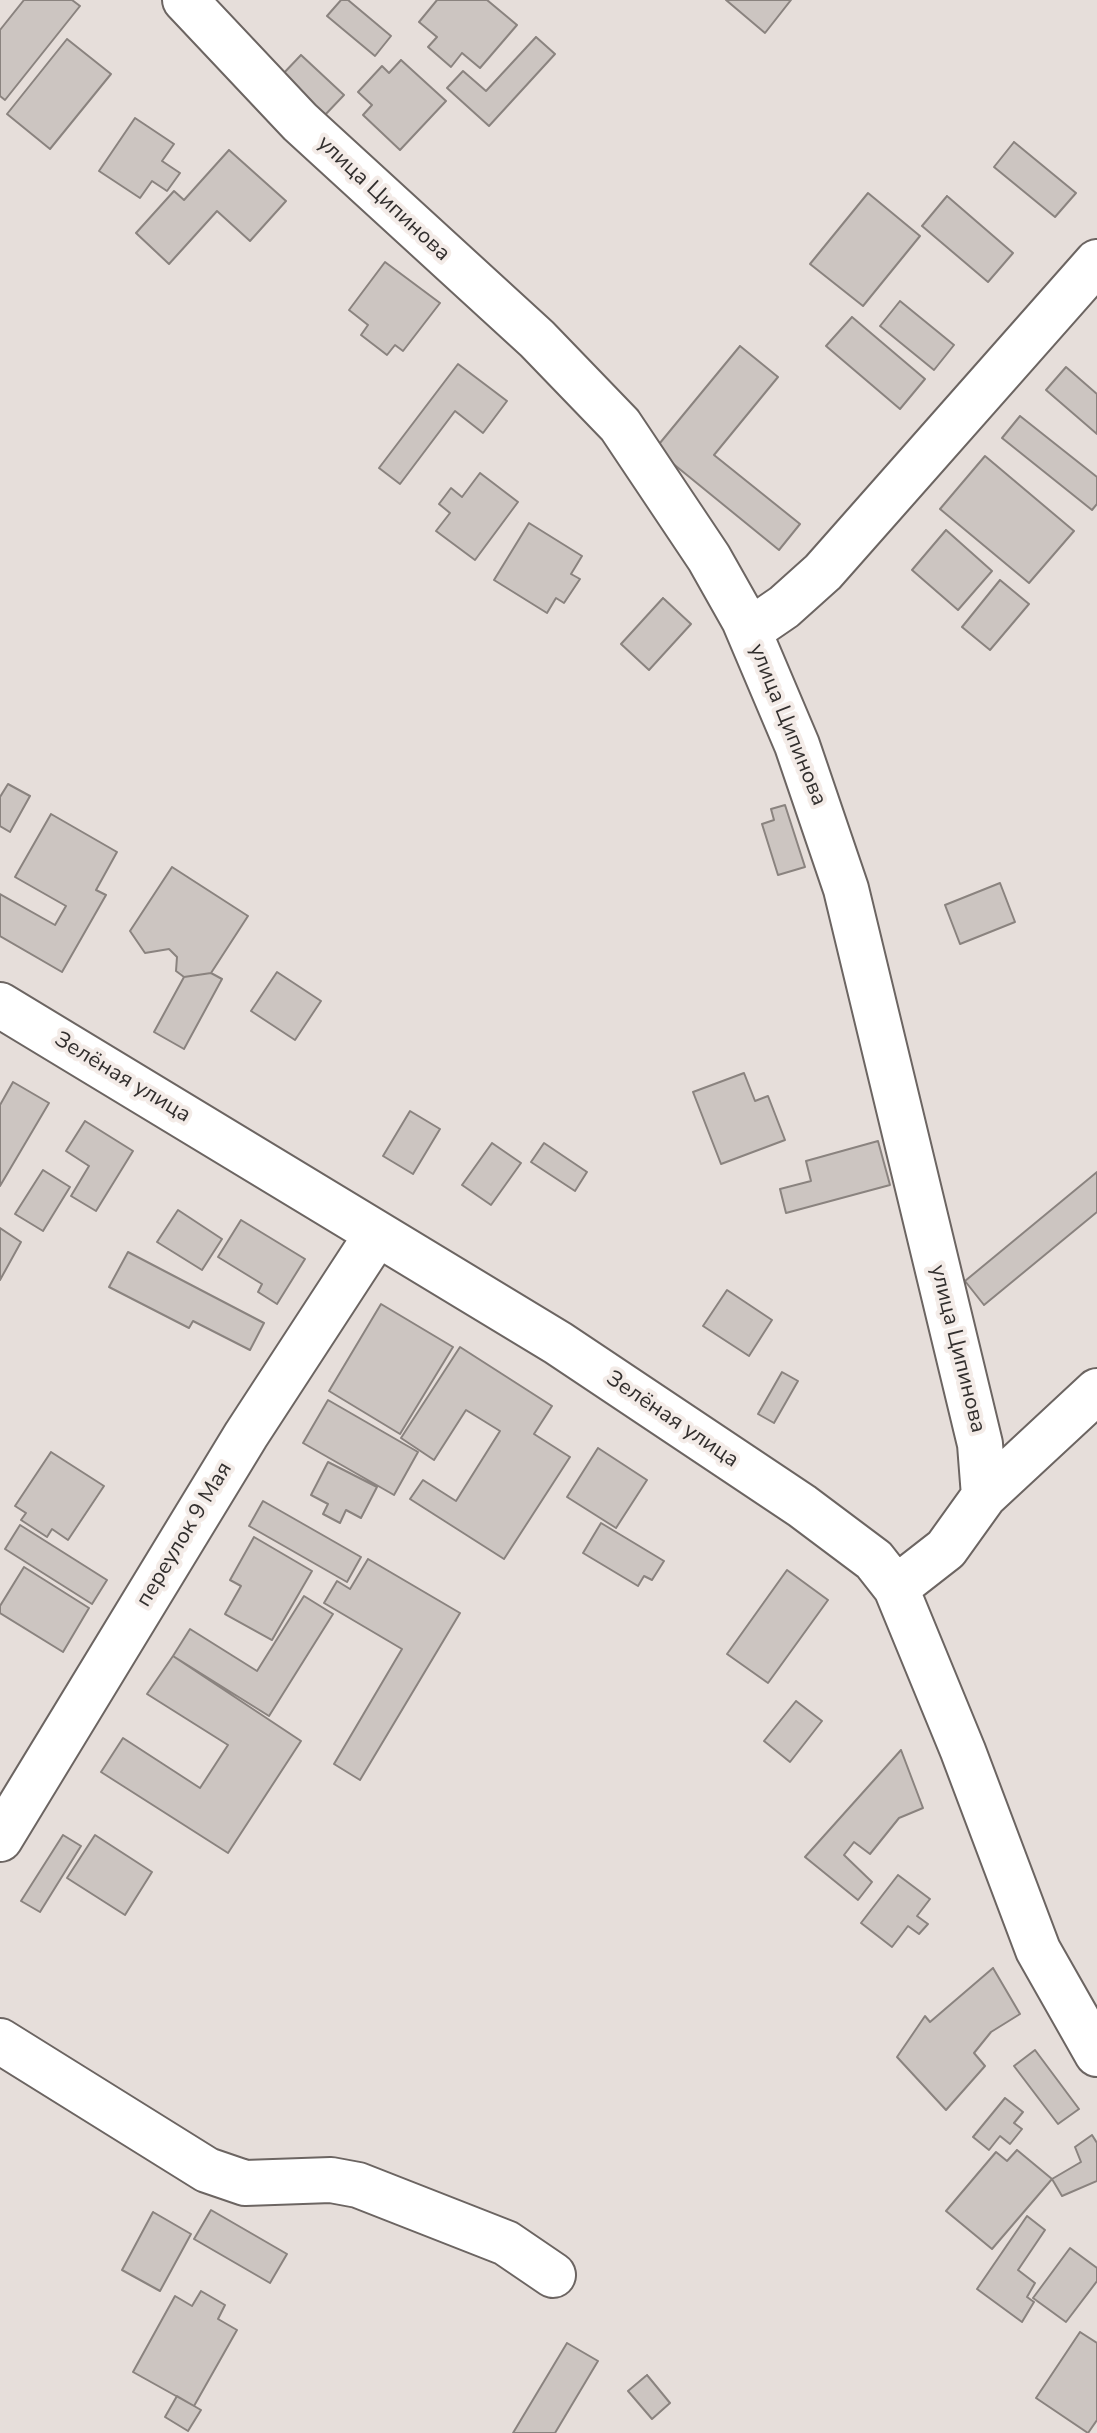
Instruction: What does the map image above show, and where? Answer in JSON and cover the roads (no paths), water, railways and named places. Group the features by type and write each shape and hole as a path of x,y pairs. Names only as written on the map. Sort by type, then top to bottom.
{"street":[{"name":"улица Ципинова","path":"185,0 300,122 573,373 620,425 709,558 749,631 816,794 846,889 980,1444 984,1496"},
{"path":"749,631 784,607 823,572 1097,262"},
{"name":"Зелёная улица","path":"0,1005 558,1343 802,1506 874,1560 896,1588 963,1751 1038,1950 1097,2054"},
{"name":"переулок 9 Мая","path":"0,1839 246,1435 377,1234"},
{"path":"896,1588 946,1549 984,1496 1097,1391"},
{"path":"0,2041 207,2170 245,2183 331,2180 358,2185 506,2243 553,2275"}]}
